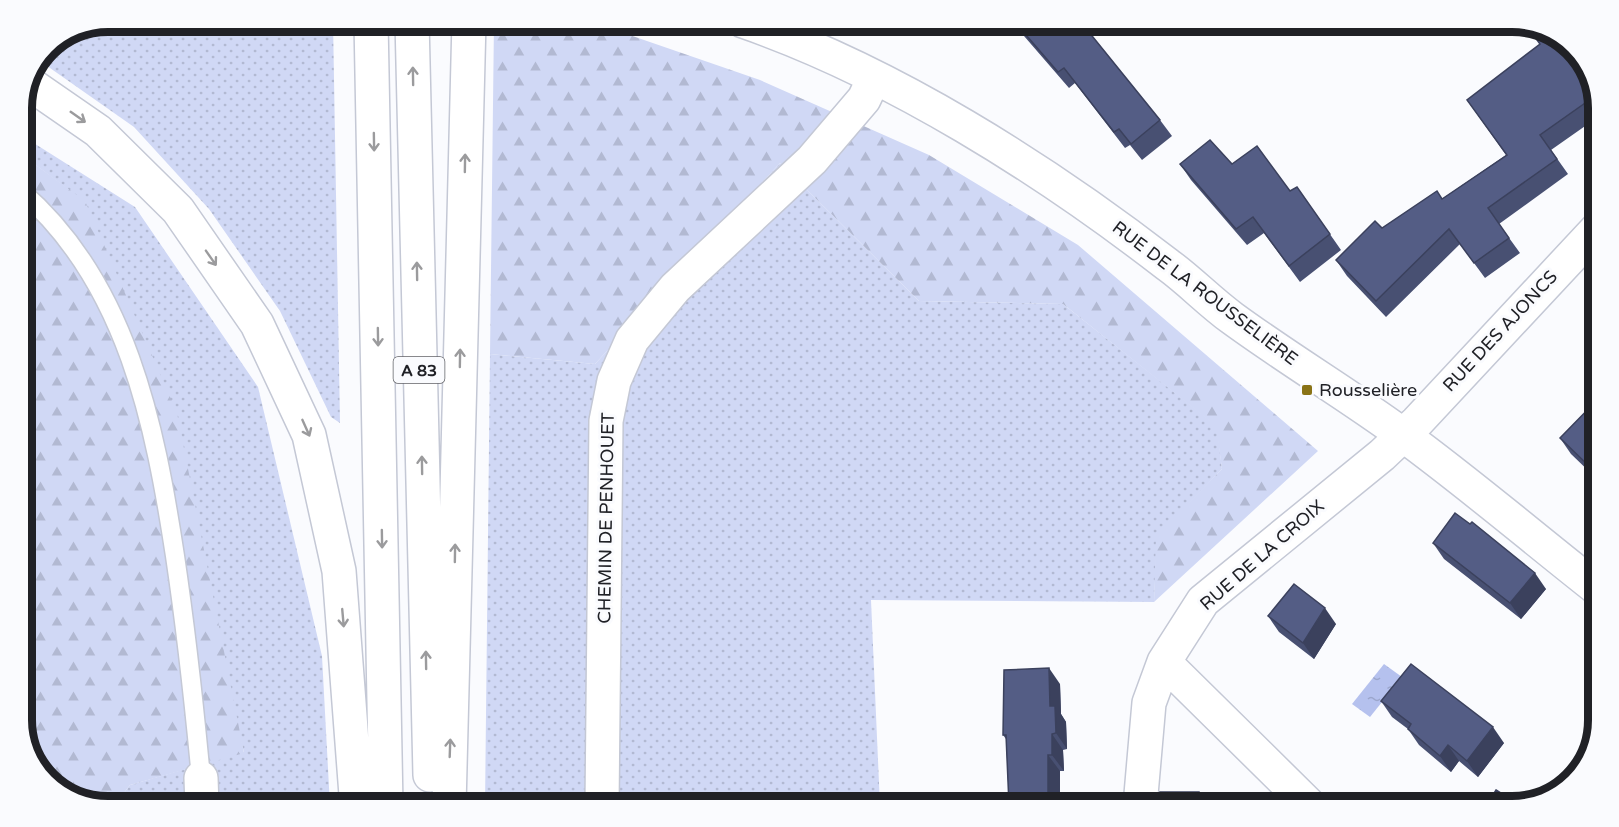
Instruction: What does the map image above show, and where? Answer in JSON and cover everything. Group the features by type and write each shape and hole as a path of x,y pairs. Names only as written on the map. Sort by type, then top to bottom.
{"main road":[{"name":"A 83","path":"371,32 386,796"},
{"name":"A 83","path":"412,32 431,796"},
{"path":"449,796 469,32"},
{"name":"RUE DE LA ROUSSELIÈRE","path":"797,32 933,110 1060,187 1169,265 1230,317 1402,434 1588,581"},
{"name":"CHEMIN DE PENHOUET","path":"602,796 606,421 614,381 632,339 675,288 812,160 864,99 874,78"},
{"path":"34,87 98,131 178,210 257,324 309,435 339,571 357,796"},
{"name":"RUE DES AJONCS","path":"1402,434 1587,239"},
{"name":"RUE DE LA CROIX","path":"1141,796 1149,703 1164,662 1203,601 1382,455 1402,434"},
{"path":"1164,662 1300,796"}],"lane":[{"path":"32,200 77,255 120,328 142,390 165,488 190,658 202,792"}],"green space":[{"path":"333,32 340,423 331,417 280,311 209,209 134,127 45,64 47,61 65,44 93,33"},
{"path":"494,32 621,32 760,80 929,155 1078,245 1318,451 1154,602 1156,536 1222,469 1216,426 1063,304 919,301 780,163 595,364 490,354"},
{"path":"32,142 135,207 258,387 322,656 329,796 122,796 130,785 244,752 85,202 32,162"},
{"path":"32,162 85,201 177,413 244,753 130,785 122,796 98,795 74,788 58,777 44,762 33,734"},
{"path":"780,163 919,301 1063,304 1217,426 1222,469 1157,537 1154,602 871,600 880,796 485,796 490,354 595,364"}],"water":[{"path":"1384,664 1402,677 1370,717 1352,704"}],"building":[{"path":"1023,32 1089,32 1160,120 1131,144 1119,129 1114,132 1064,68 1058,72"},
{"path":"1533,35 1554,44 1575,65 1583,83 1587,102 1540,135 1557,159 1488,208 1509,238 1474,263 1449,229 1376,301 1336,260 1375,221 1382,228 1437,191 1442,199 1507,155 1467,100 1540,44"},
{"path":"1210,140 1232,164 1257,146 1290,191 1297,187 1330,234 1289,266 1253,217 1236,229 1180,164"},
{"path":"1587,410 1588,465 1560,438"},
{"path":"1455,513 1470,524 1472,522 1535,573 1510,603 1433,543"},
{"path":"1294,584 1325,608 1303,643 1268,616"},
{"path":"1411,664 1493,727 1467,761 1448,745 1440,756 1408,729 1411,724 1381,701"},
{"path":"1049,668 1050,706 1055,706 1056,733 1052,734 1052,755 1048,755 1048,796 1009,796 1006,735 1003,735 1004,670"},
{"path":"1496,790 1505,796 1492,796"},
{"path":"1160,792 1199,792 1199,796 1160,796"}],"place":[{"name":"Rousselière","path":"1307,390"}]}
